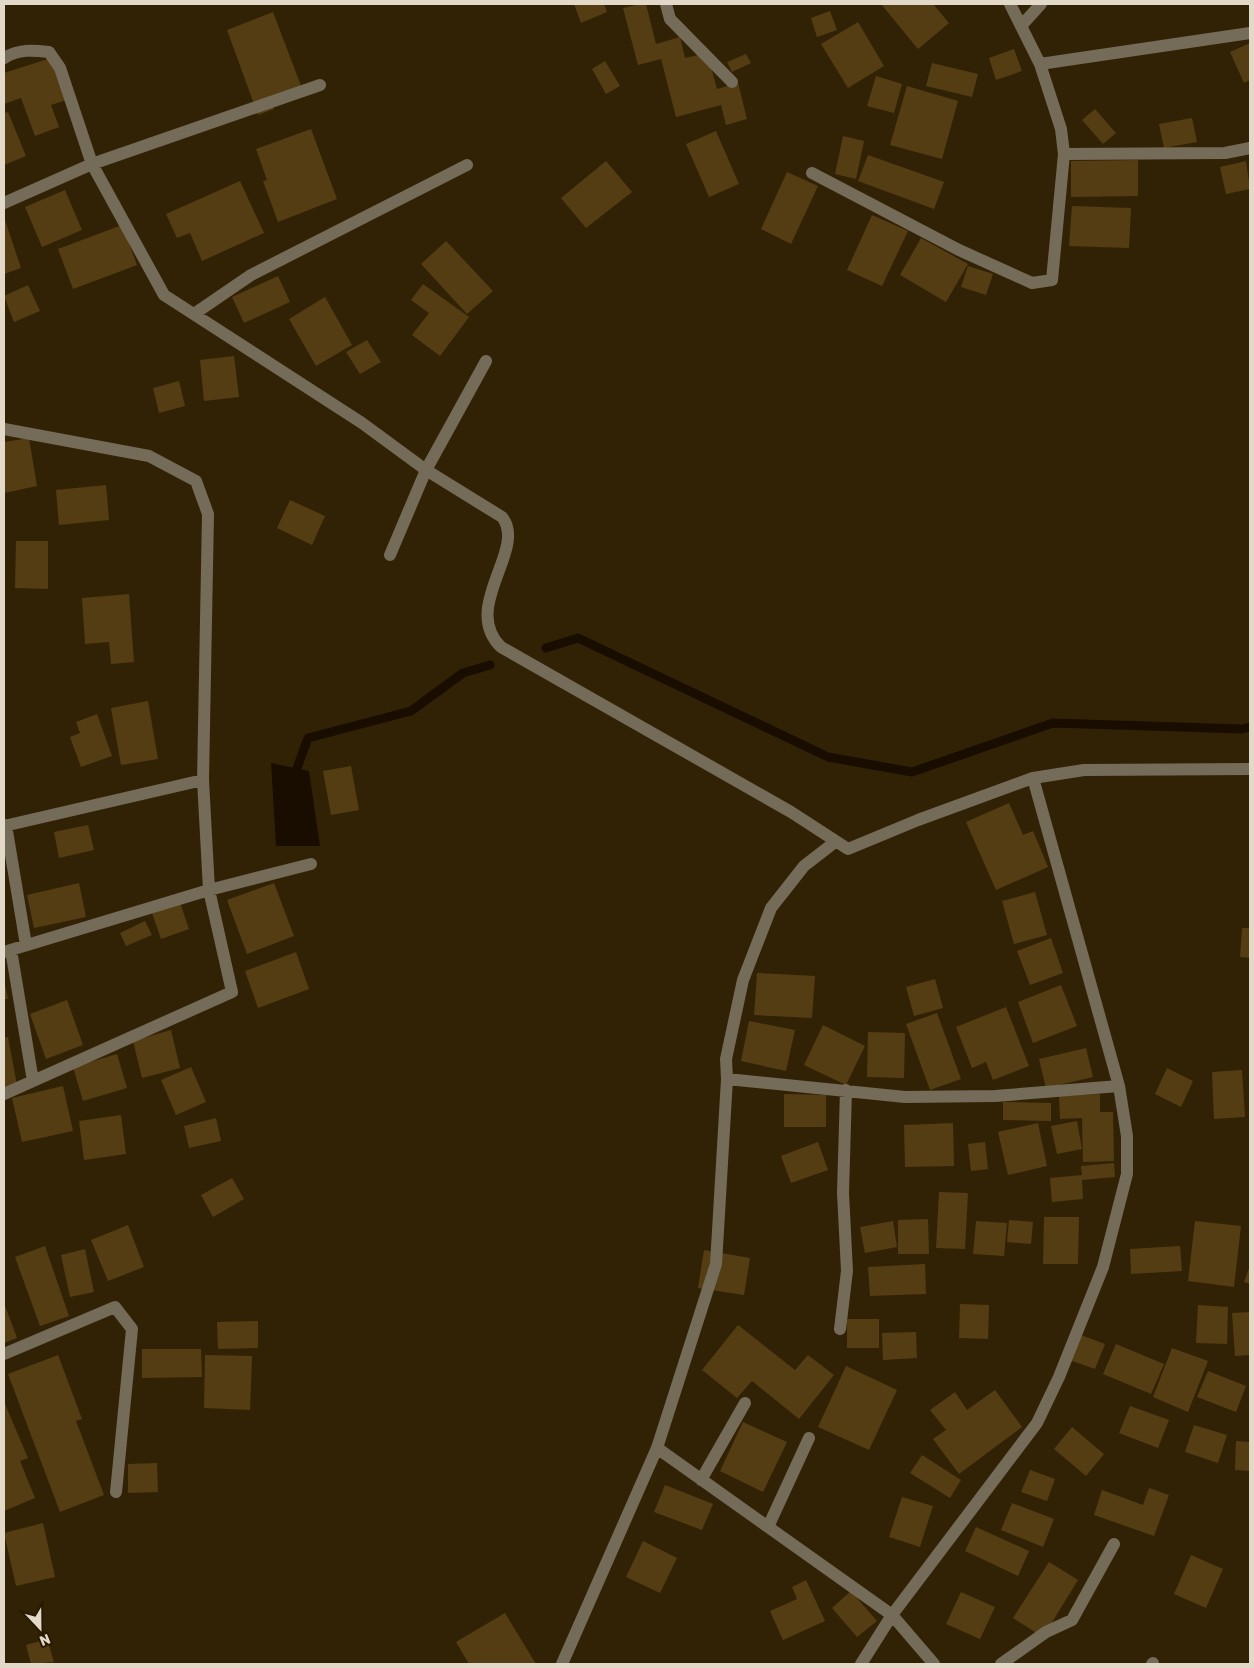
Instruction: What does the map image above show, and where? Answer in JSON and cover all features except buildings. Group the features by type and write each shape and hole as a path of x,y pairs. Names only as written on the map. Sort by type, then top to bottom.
{"street":[{"path":"666,4 670,19 732,82"},
{"path":"812,173 959,250 1032,283 1052,280 1064,154 1061,129 1040,64 1010,4"},
{"path":"1021,26 1042,4"},
{"path":"1040,64 1250,33"},
{"path":"4,58 13,53 26,50 49,52 60,68 92,164 164,295 362,423 426,470 502,517 506,522 509,537 495,577 486,618 490,632 501,647 790,812 835,842 848,849 918,820 1033,778 1084,770 1250,769"},
{"path":"4,203 92,164 320,85"},
{"path":"1064,154 1224,153 1250,148"},
{"path":"194,314 251,275 467,165"},
{"path":"390,555 426,470 486,361"},
{"path":"4,429 149,456 196,481 208,514 203,780 209,890 232,992 4,1094"},
{"path":"861,1664 892,1615 1037,1423 1059,1378 1103,1267 1127,1174 1127,1136 1119,1086 1033,778"},
{"path":"26,945 5,826 203,780"},
{"path":"562,1664 657,1448 716,1264 728,1079 726,1059 743,980 771,908 804,866 835,842"},
{"path":"33,1081 8,951 209,890 310,864"},
{"path":"728,1079 905,1097 995,1096 1119,1086"},
{"path":"840,1329 847,1271 843,1193 846,1090"},
{"path":"4,1354 115,1307 132,1329 116,1492"},
{"path":"701,1480 745,1403"},
{"path":"768,1527 808,1438"},
{"path":"657,1448 892,1615 934,1664"},
{"path":"1001,1664 1046,1632 1072,1620 1114,1544"}],"shaded area":[{"path":"271,763 309,771 320,846 276,846"}],"waterway":[{"path":"546,648 578,638 828,757 912,772 1053,723 1242,729 1250,727"},
{"path":"293,779 308,738 411,711 463,673 490,665"}]}
